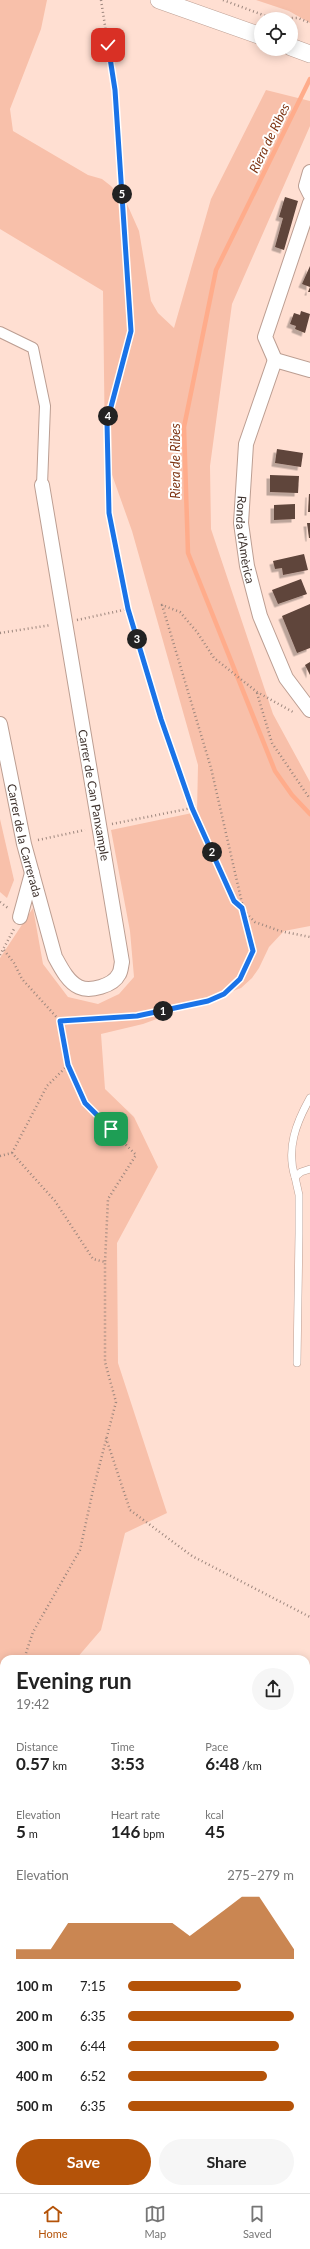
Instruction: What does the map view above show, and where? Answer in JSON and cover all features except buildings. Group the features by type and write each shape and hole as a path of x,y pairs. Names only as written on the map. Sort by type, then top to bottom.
{"street":[{"path":"159,0 254,34"},
{"path":"298,50 310,54"},
{"path":"310,172 306,186 310,194"},
{"path":"310,203 265,337 275,360 310,370"},
{"path":"0,332 33,348 45,406 42,485"},
{"name":"Ronda d'Amèrica","path":"275,360 246,444 241,523 247,566 260,616 286,678 303,712"},
{"name":"Carrer de Can Panxample","path":"42,485 122,962 118,975 107,984 92,989 79,987 71,981 55,958 43,910"},
{"name":"Carrer de la Carrerada","path":"0,724 24,844 43,910"},
{"path":"20,917 32,873"}],"lane":[{"path":"297,1363 299,1232 298,1195 290,1155 294,1134 310,1098"},
{"path":"295,1177 310,1168"}],"path":[{"path":"101,0 115,90 131,331 107,422 109,513 128,609 161,719 192,808 234,901 255,922 280,931 310,937"},
{"path":"223,0 271,18 298,18 310,23"},
{"path":"60,1021 137,1016 208,1001 224,994 240,979 253,951 242,908 230,844 211,768 162,605 180,612 197,632 214,658 257,692 303,712"},
{"path":"257,692 272,743 310,799"},
{"path":"0,955 4,950 20,917"},
{"path":"4,950 22,979 60,1021 68,1065 85,1103 136,1156 108,1199 105,1262 105,1362 116,1402 106,1438 80,1550 33,1632 25,1655"},
{"path":"0,1156 12,1153 47,1086 68,1065"},
{"path":"12,1153 55,1201 94,1259 105,1262"},
{"path":"106,1438 130,1510 192,1556 310,1617"}],"shaded area":[{"path":"0,0 47,0 41,29 10,109 13,131 88,175 102,179 111,186 127,204 139,231 151,301 158,313 174,328 211,199 266,90 310,101 310,126 232,304 210,466 211,529 273,714 310,782 310,926 284,931 269,947 259,968 252,978 241,988 143,1024 101,1034 105,1089 134,1117 158,1167 117,1243 118,1363 167,1513 125,1533 101,1630 79,1655 0,1655 0,958 33,908 43,964 68,997 98,1004 119,994 134,977 130,931 111,830 197,812 198,765 132,531 105,455 103,291 0,229"},
{"path":"256,0 310,0 310,23 298,16 298,12 289,11"},
{"path":"0,819 14,880 7,898 0,892"}],"waterway":[{"name":"Riera de Ribes","path":"310,79 216,270 184,427 188,553 275,771 292,795 310,814"}],"route":[{"path":"108,45 115,90 131,331 107,422 109,513 128,609 161,719 192,808 234,901 242,908 253,951 240,979 224,994 208,1001 137,1016 60,1021 68,1065 85,1103 111,1129"}]}
